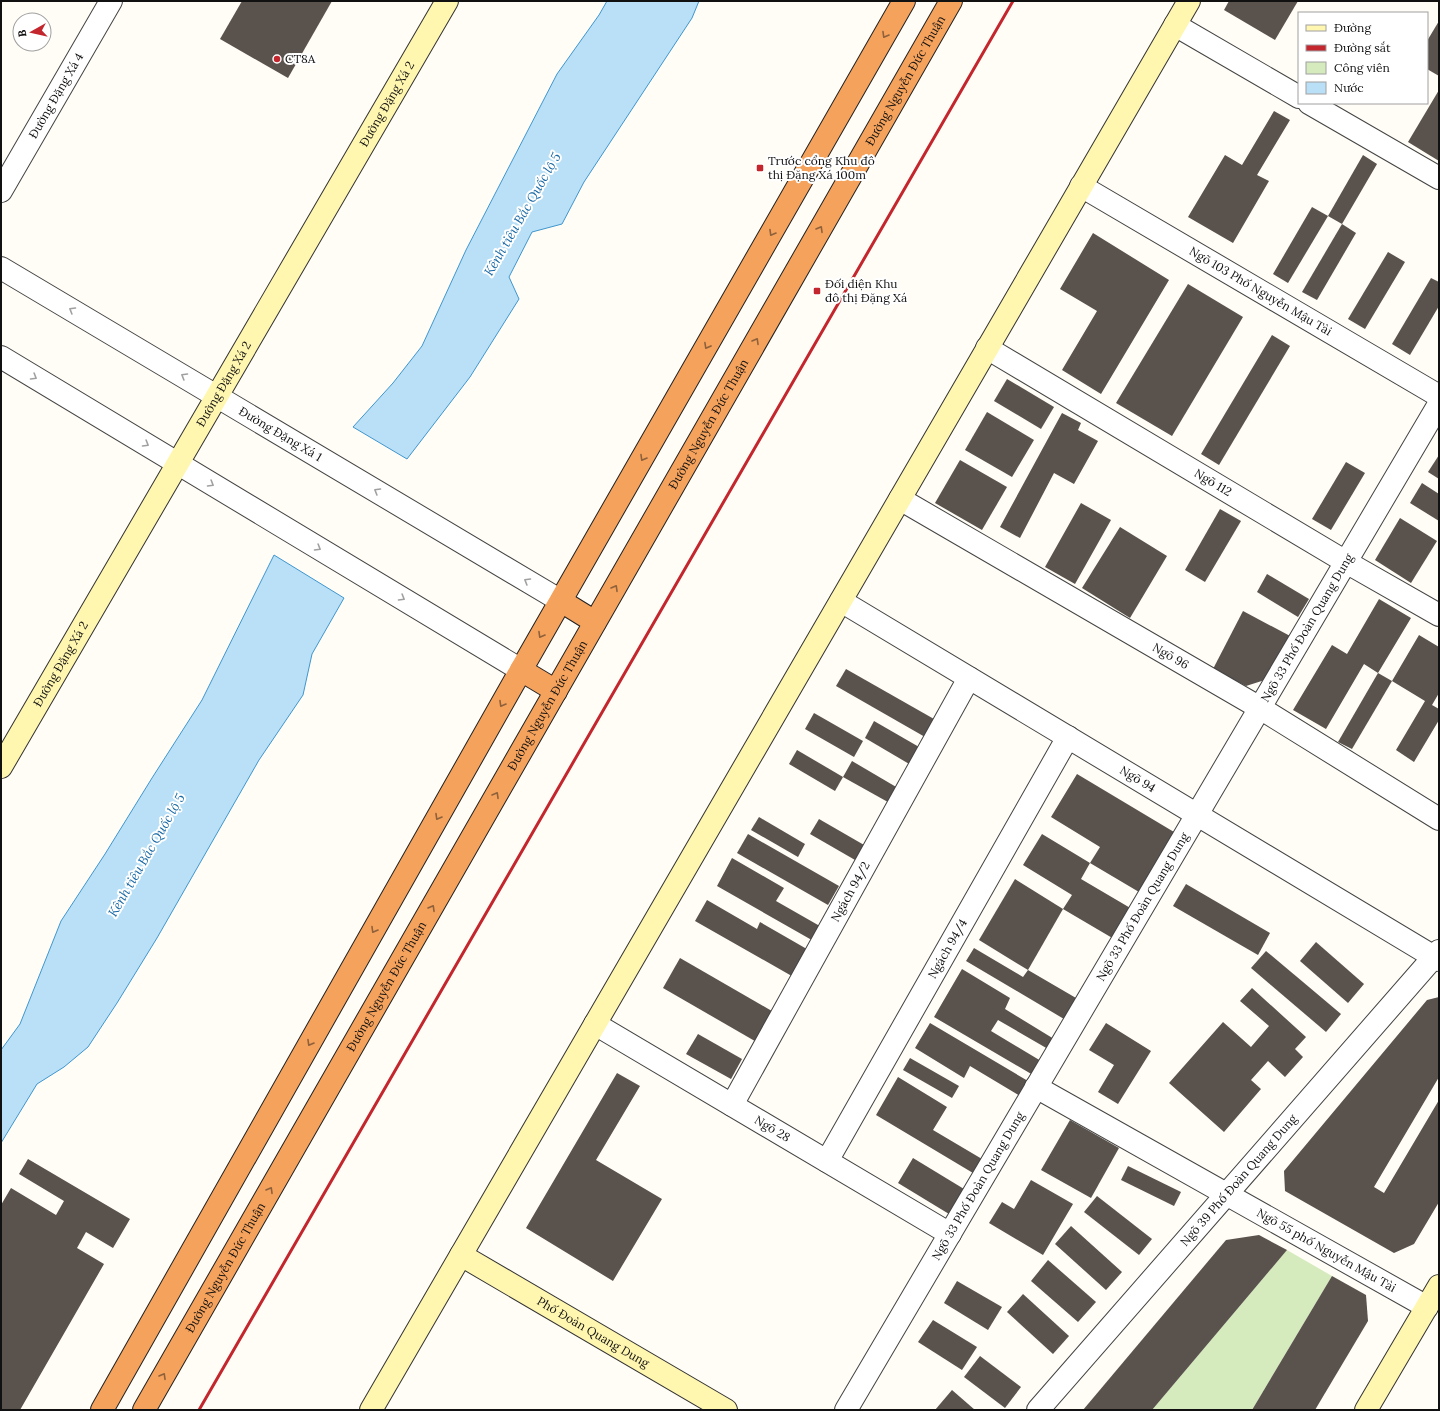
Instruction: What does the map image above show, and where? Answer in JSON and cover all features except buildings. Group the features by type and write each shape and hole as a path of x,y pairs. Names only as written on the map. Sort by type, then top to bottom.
{"highway":[{"path":"102,1410 560,601 904,1"},
{"name":"Đường Nguyễn Đức Thuận","path":"144,1410 951,1"},
{"path":"560,601 595,622"},
{"path":"521,670 556,691"}],"street":[{"name":"Đường Đặng Xá 4","path":"1,191 111,1"},
{"name":"Đường Đặng Xá 2","path":"1,767 448,1"},
{"path":"371,1410 1189,1"},
{"path":"1175,25 1298,96"},
{"path":"1311,104 1439,178"},
{"name":"Ngõ 103 Phố Nguyễn Mậu Tài","path":"1081,186 1439,396"},
{"name":"Đường Đặng Xá 1","path":"1,268 560,601"},
{"name":"Ngõ 112","path":"987,348 1439,616"},
{"path":"1,357 521,670"},
{"name":"Ngõ 33 Phố Đoàn Quang Dung","path":"846,1410 1439,404"},
{"name":"Ngõ 96","path":"900,499 1260,708 1439,819"},
{"name":"Ngõ 94","path":"841,601 1197,815 1437,956"},
{"name":"Ngách 94/2","path":"732,1105 969,678"},
{"name":"Ngách 94/4","path":"827,1161 1068,737"},
{"name":"Ngõ 39 Phố Đoàn Quang Dung","path":"1038,1410 1226,1194 1437,956"},
{"name":"Ngõ 28","path":"595,1024 950,1234"},
{"name":"Ngõ 55 phố Nguyễn Mậu Tài","path":"1036,1087 1427,1307"},
{"name":"Phố Đoàn Quang Dung","path":"461,1255 726,1410"},
{"path":"1366,1410 1439,1286"}],"green space":[{"path":"1287,1250 1332,1276 1252,1410 1152,1410"}],"water":[{"name":"Kênh tiêu Bắc Quốc lộ 5","path":"607,1 699,1 692,18 584,182 562,224 532,232 509,277 519,299 470,377 407,459 353,427 393,383 422,346 466,250 557,74 599,15"},
{"name":"Kênh tiêu Bắc Quốc lộ 5","path":"274,555 344,598 312,654 303,695 259,760 157,938 88,1047 64,1067 37,1084 1,1143 1,1050 20,1024 61,921 202,700"}],"railway":[{"path":"199,1410 1013,1"}],"place":[{"name":"CT8A","path":"277,59"},
{"name":"Trước cổng Khu đô thị Đặng Xá 100m","path":"760,168"},
{"name":"Đối diện Khu đô thị Đặng Xá","path":"817,291"}]}
